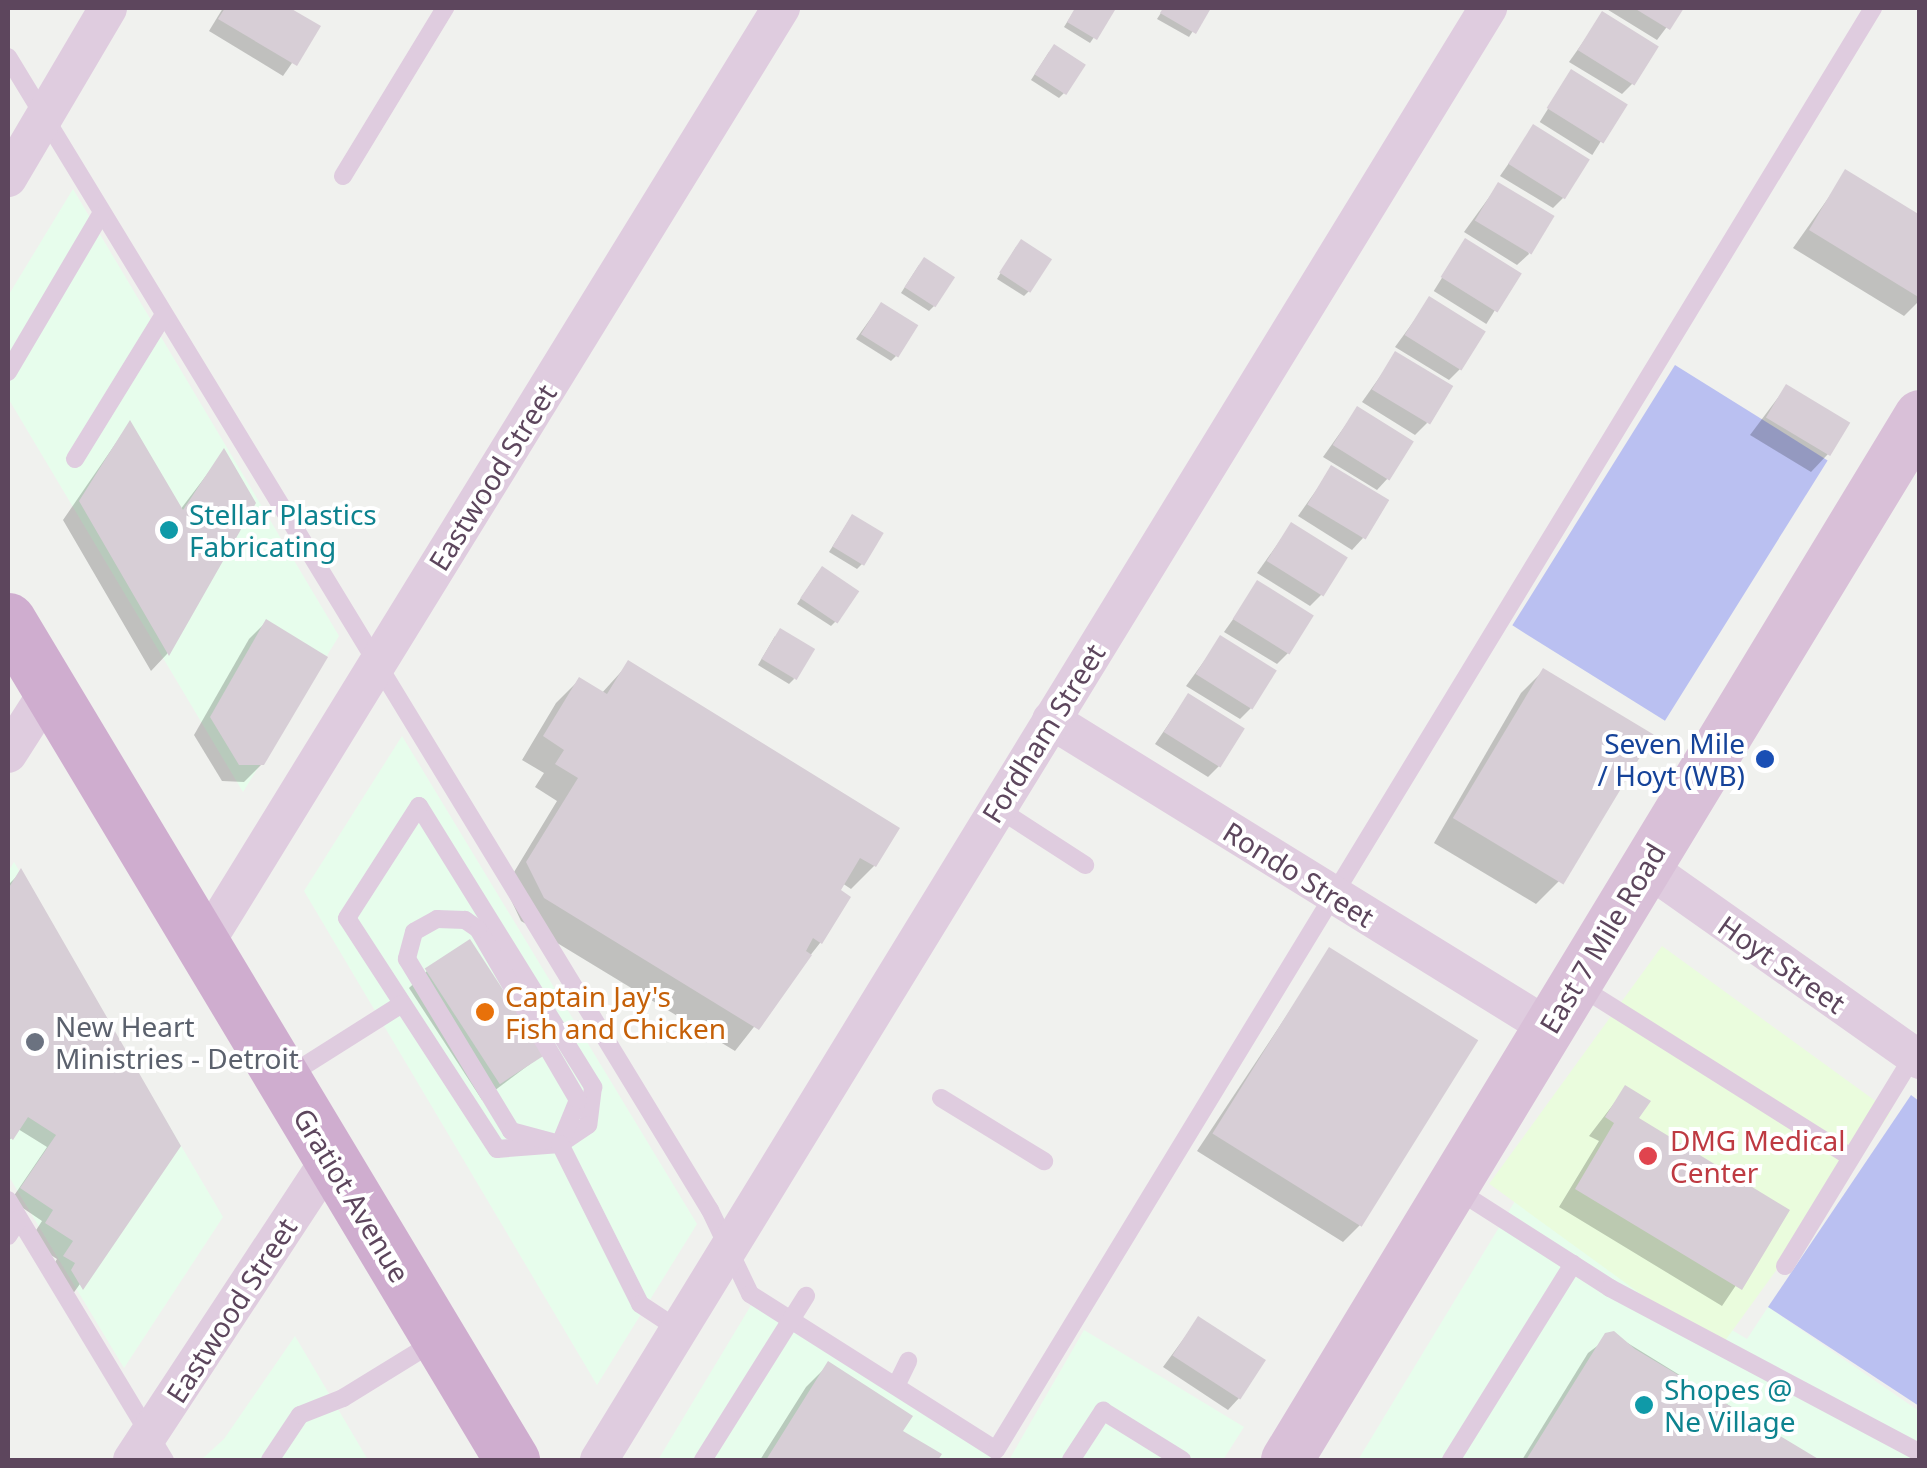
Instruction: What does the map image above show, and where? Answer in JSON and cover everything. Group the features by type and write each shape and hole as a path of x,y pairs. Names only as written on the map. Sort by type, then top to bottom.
{"main road":[{"name":"Gratiot Avenue","path":"8,620 512,1460"}],"street":[{"path":"8,178 108,8"},
{"name":"Eastwood Street","path":"203,947 781,8"},
{"name":"Fordham Street","path":"600,1460 1488,8"},
{"name":"East 7 Mile Road","path":"1287,1460 1920,416"},
{"path":"8,754 50,690"},
{"name":"Rondo Street","path":"1051,720 1548,1027"},
{"name":"Hoyt Street","path":"1645,866 1917,1058"},
{"name":"Eastwood Street","path":"149,1452 330,1158"}],"lane":[{"path":"343,176 445,8"},
{"path":"8,57 100,216 728,1248 750,1294 996,1450 1873,8"},
{"path":"8,372 100,216"},
{"path":"75,459 163,316"},
{"path":"419,806 592,1086 588,1125 560,1144 497,1150 347,918 419,806"},
{"path":"997,808 1085,865"},
{"path":"560,1144 578,1100 478,929 465,920 437,919 414,932 407,959 511,1131 560,1144 640,1304 678,1328"},
{"path":"1574,984 1851,1157"},
{"path":"283,1080 402,1004"},
{"path":"1786,1266 1851,1157 1917,1058"},
{"path":"941,1098 1044,1161"},
{"path":"1452,1187 1573,1264 1920,1453"},
{"path":"8,1200 149,1452"},
{"path":"8,1236 19,1219"},
{"path":"1451,1460 1573,1264"},
{"path":"703,1460 806,1296"},
{"path":"270,1460 300,1415 343,1398 439,1339"},
{"path":"896,1386 908,1360"},
{"path":"1071,1460 1103,1412 1151,1452 1182,1460"}],"shaded area":[{"path":"73,189 339,636 243,792 8,398 8,296"},
{"path":"1675,365 1828,460 1665,721 1512,625"},
{"path":"402,736 697,1224 597,1385 304,891"},
{"path":"14,862 223,1217 124,1368 8,1175 8,872"},
{"path":"1662,946 1891,1112 1718,1350 1489,1184"},
{"path":"1911,1095 1919,1101 1919,1406 1768,1307"},
{"path":"1515,1201 1747,1339 1768,1307 1919,1411 1919,1460 1358,1460"},
{"path":"753,1302 997,1460 658,1460"},
{"path":"1084,1330 1244,1427 1223,1460 1009,1460"},
{"path":"295,1336 368,1460 201,1460 224,1439"}],"building":[{"path":"225,8 290,8 321,26 297,66 218,19"},
{"path":"1075,8 1115,10 1097,40 1067,22"},
{"path":"1163,8 1211,8 1196,34 1160,13"},
{"path":"1634,8 1684,8 1670,30"},
{"path":"1602,11 1659,47 1634,86 1578,50"},
{"path":"1054,44 1086,65 1066,95 1034,74"},
{"path":"1571,69 1628,105 1603,144 1547,108"},
{"path":"1533,124 1590,160 1565,199 1508,164"},
{"path":"1845,169 1920,215 1920,298 1809,230"},
{"path":"1498,182 1555,216 1531,255 1475,221"},
{"path":"1465,238 1522,274 1497,313 1441,277"},
{"path":"1021,239 1052,259 1030,293 999,273"},
{"path":"924,257 955,277 935,307 904,287"},
{"path":"1429,296 1486,332 1461,371 1405,335"},
{"path":"881,302 918,325 898,358 861,334"},
{"path":"1395,351 1453,386 1430,425 1372,390"},
{"path":"1786,384 1850,423 1830,456 1766,417"},
{"path":"1357,406 1414,442 1389,481 1333,445"},
{"name":"Stellar Plastics Fabricating","path":"130,420 183,510 224,448 256,503 169,656 79,501"},
{"path":"1331,465 1389,500 1366,539 1307,504"},
{"path":"852,514 884,533 864,566 832,547"},
{"path":"1291,522 1348,558 1323,597 1267,561"},
{"path":"822,566 859,591 837,623 800,598"},
{"path":"1257,580 1314,616 1289,655 1233,619"},
{"path":"266,619 328,657 264,765 239,765 210,717"},
{"path":"780,628 815,649 797,680 761,659"},
{"path":"1220,635 1277,671 1252,710 1196,674"},
{"path":"628,660 900,828 876,867 860,858 841,890 851,897 822,944 813,938 806,951 812,955 759,1030 544,898 526,862 578,778 555,764 564,750 543,736 579,677 607,694"},
{"path":"1543,668 1654,734 1563,884 1453,818"},
{"path":"1188,693 1245,729 1220,768 1164,732"},
{"path":"21,868 181,1146 83,1290 71,1270 75,1263 63,1256 73,1241 45,1223 53,1210 20,1188 56,1135 28,1117 13,1140 8,1136 8,889"},
{"path":"470,939 545,1055 500,1084 425,968"},
{"path":"1329,947 1478,1040 1362,1227 1212,1134"},
{"name":"DMG Medical Center","path":"1625,1085 1651,1101 1639,1118 1790,1210 1742,1290 1575,1189 1614,1123 1605,1117"},
{"path":"1198,1316 1266,1360 1240,1400 1172,1355"},
{"name":"Shopes @ Ne Village","path":"1614,1331 1635,1349 1820,1460 1526,1460 1605,1333"},
{"path":"828,1361 913,1416 903,1431 942,1454 938,1460 766,1460"}],"place":[{"name":"Stellar Plastics Fabricating","path":"169,530"},
{"name":"Seven Mile / Hoyt (WB)","path":"1765,759"},
{"name":"Captain Jay's Fish and Chicken","path":"485,1012"},
{"name":"New Heart Ministries - Detroit","path":"35,1042"},
{"name":"DMG Medical Center","path":"1648,1156"},
{"name":"Shopes @ Ne Village","path":"1644,1405"}]}
